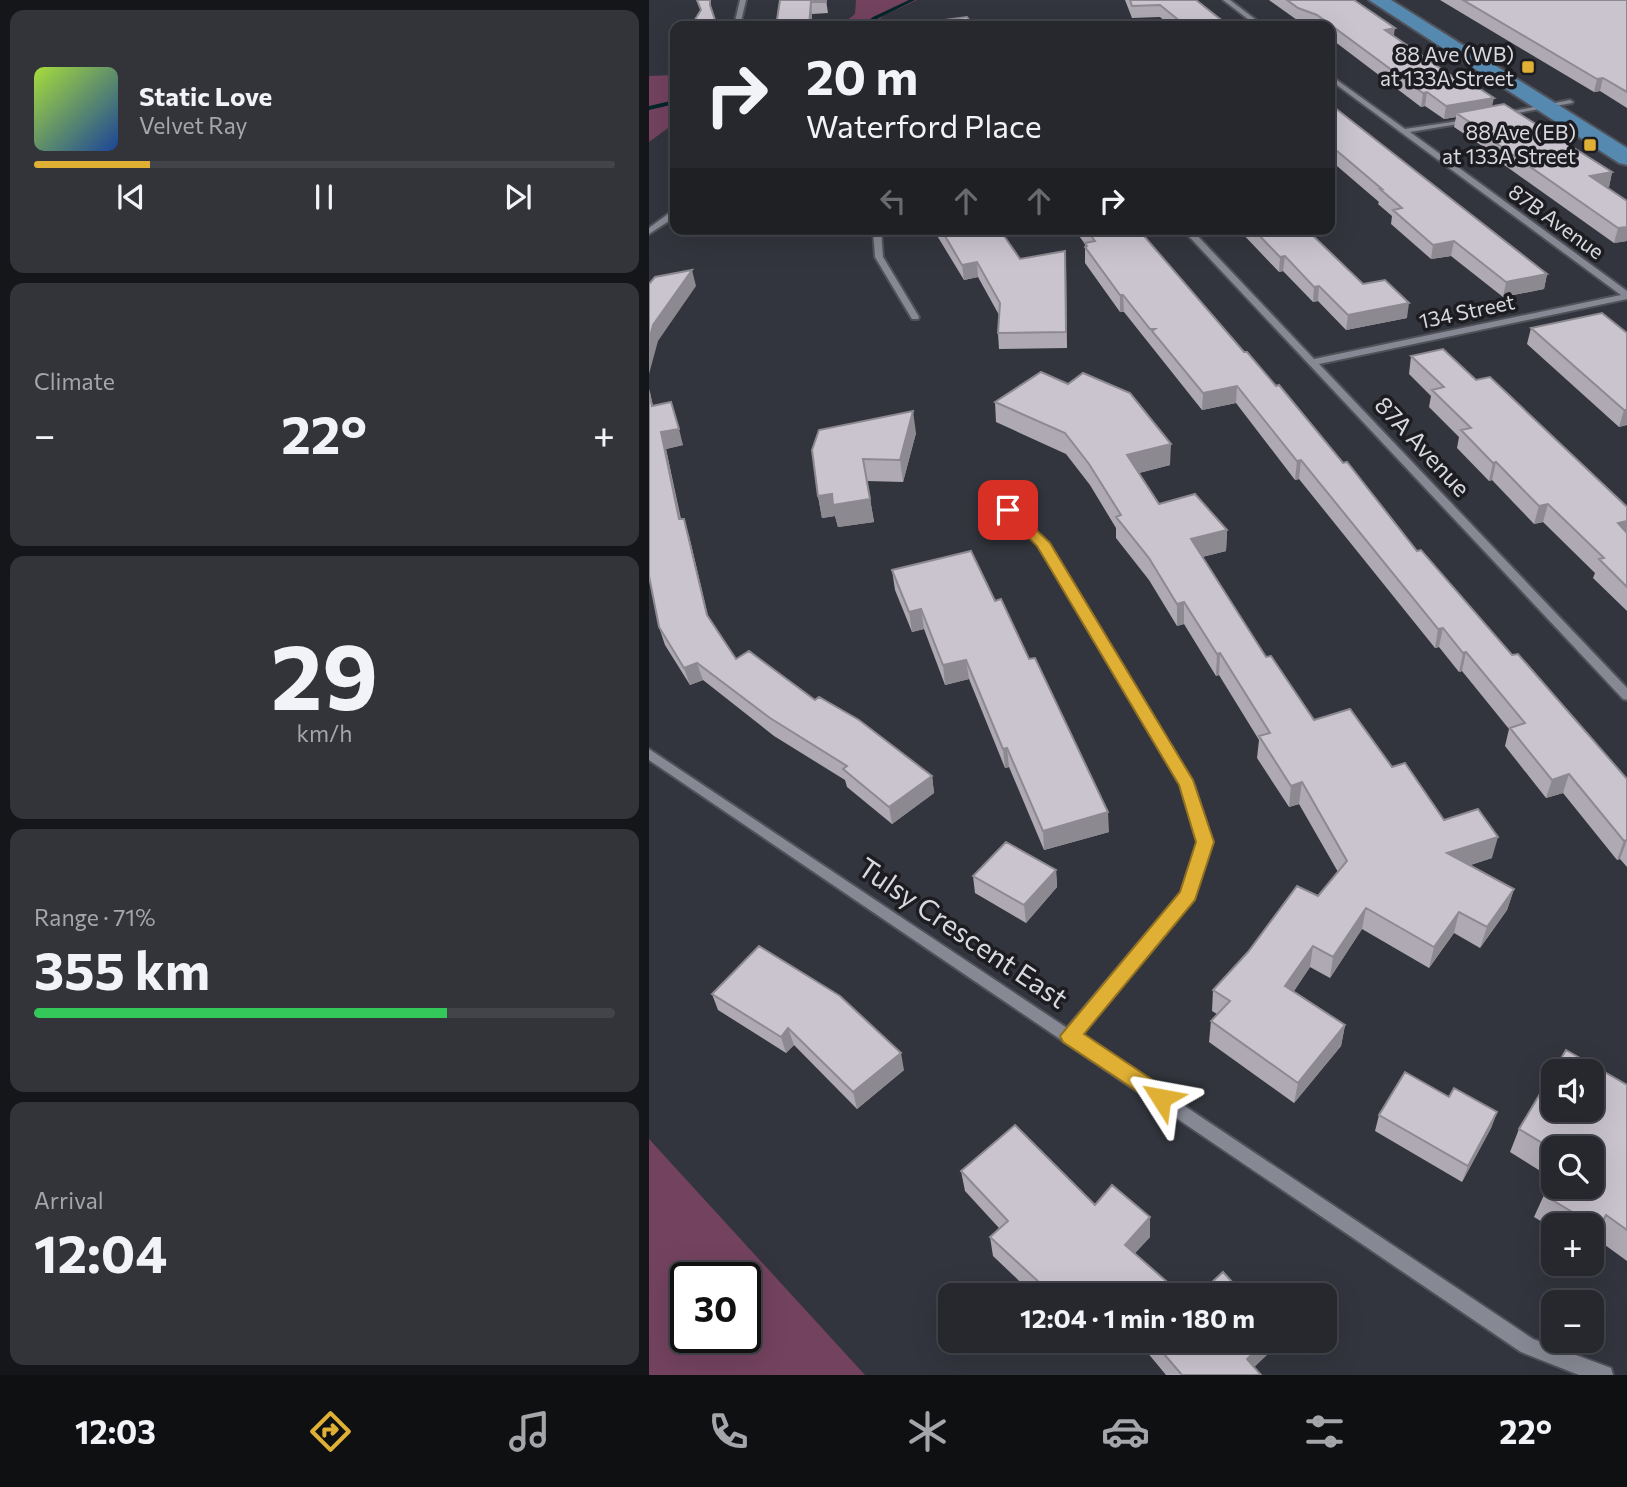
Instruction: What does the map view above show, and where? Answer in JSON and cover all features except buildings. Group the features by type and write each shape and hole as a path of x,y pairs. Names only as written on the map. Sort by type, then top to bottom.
{"main road":[{"path":"1378,0 1627,158"},
{"path":"1405,0 1627,137"}],"street":[{"path":"738,21 743,0"},
{"path":"1226,0 1254,21"},
{"name":"87B Avenue","path":"1335,81 1627,296"},
{"path":"1498,115 1570,102"},
{"path":"1404,131 1484,117"},
{"path":"649,232 670,217"},
{"path":"877,235 879,257 915,317"},
{"name":"87A Avenue","path":"1192,235 1627,696"},
{"name":"134 Street","path":"1314,362 1627,296"},
{"path":"990,493 1043,543 1187,785 1205,842 1188,895 1070,1036"},
{"name":"Tulsy Crescent East","path":"649,754 1527,1346 1604,1375"}],"shaded area":[{"path":"856,0 917,0 878,21 846,21 855,14"},
{"path":"670,75 670,127 649,142 649,76"},
{"path":"649,1139 865,1375 649,1375"}],"waterway":[{"path":"870,21 913,0"},
{"path":"649,108 670,103"}],"place":[{"name":"88 Ave (WB) at 133A Street","path":"1528,67"},
{"name":"88 Ave (EB) at 133A Street","path":"1590,145"}],"route":[{"path":"1008,510 1043,543 1187,785 1205,842 1188,895 1070,1036 1161,1098"}]}
